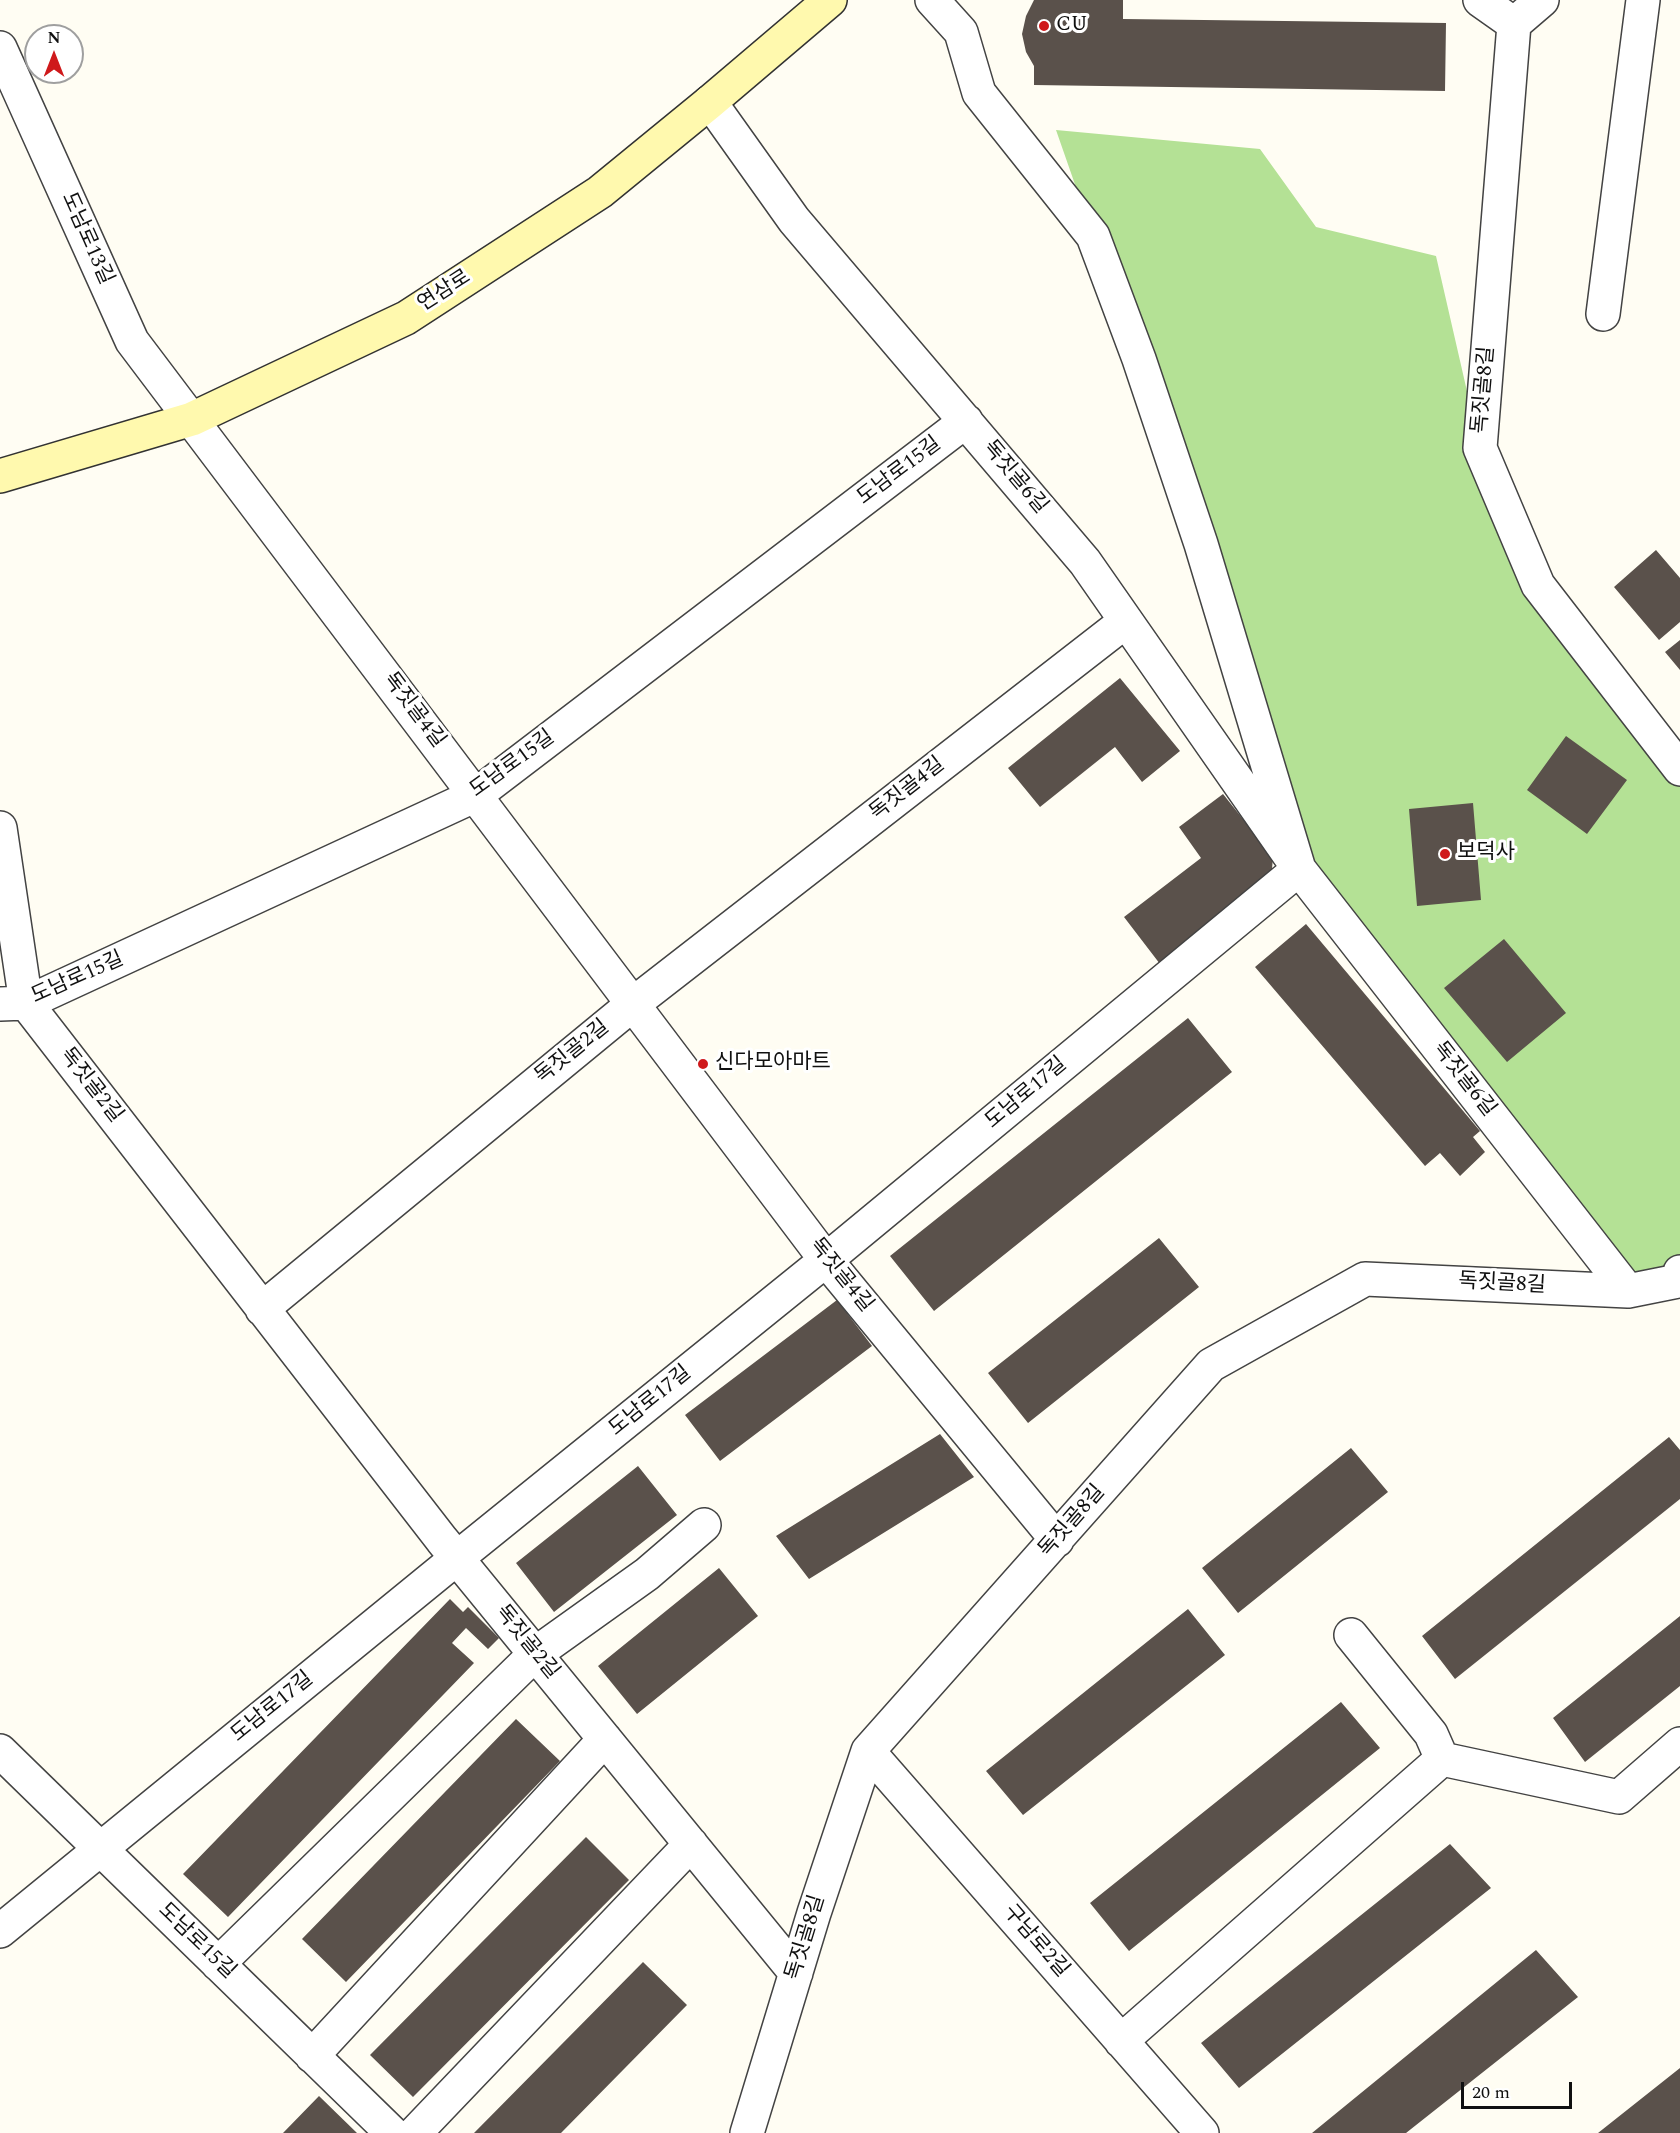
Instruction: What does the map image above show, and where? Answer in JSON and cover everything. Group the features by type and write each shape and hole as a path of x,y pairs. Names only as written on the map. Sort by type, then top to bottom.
{"main road":[{"name":"연삼로","path":"0,476 192,419 406,318 600,192 830,0"}],"street":[{"name":"독짓골6길","path":"932,0 961,32 979,93 1093,236 1139,359 1201,544 1299,869"},
{"path":"1480,0 1514,24 1542,0"},
{"path":"1603,315 1643,0"},
{"name":"독짓골8길","path":"1514,24 1480,448 1538,585 1680,769"},
{"name":"도남로13길","path":"0,48 132,341 192,419"},
{"name":"독짓골6길","path":"710,102 794,220 1085,562 1299,869 1628,1291"},
{"name":"독짓골4길","path":"192,419 826,1260 1058,1540"},
{"name":"도남로15길","path":"13,1004 476,795 966,421"},
{"name":"독짓골4길","path":"633,1004 1126,621"},
{"name":"독짓골2길","path":"0,828 13,1004 262,1309 457,1558 796,1973"},
{"name":"도남로17길","path":"0,1931 826,1260 1299,869"},
{"name":"독짓골2길","path":"262,1309 633,1004"},
{"name":"독짓골8길","path":"747,2133 868,1751 1058,1540 1211,1365 1365,1279 1628,1291 1678,1281 1680,1272"},
{"path":"218,1964 535,1654 646,1574 704,1525"},
{"path":"1351,1635 1431,1734 1442,1759"},
{"path":"312,2056 605,1739"},
{"path":"1442,1759 1619,1797 1680,1744"},
{"name":"도남로15길","path":"0,1751 392,2133"},
{"name":"구남로2길","path":"868,1751 1202,2133"},
{"path":"1121,2041 1442,1759"},
{"path":"415,2133 691,1844"}],"green space":[{"path":"1056,130 1260,149 1316,227 1436,256 1480,448 1538,585 1680,769 1680,1272 1628,1291 1299,869 1093,236"}],"building":[{"path":"1034,0 1123,0 1123,19 1446,23 1445,91 1034,85 1034,66 1026,52 1022,34 1026,16"},
{"path":"1656,550 1680,578 1680,622 1659,640 1614,587"},
{"path":"1680,640 1680,670 1665,652"},
{"path":"1120,678 1180,751 1142,782 1115,747 1040,807 1008,768"},
{"path":"1566,736 1627,780 1587,834 1527,790"},
{"path":"1223,794 1273,857 1271,881 1160,964 1124,917 1201,858 1179,827"},
{"name":"보덕사","path":"1473,803 1481,900 1417,906 1409,809"},
{"path":"1306,924 1480,1131 1473,1137 1485,1152 1460,1176 1440,1153 1425,1166 1255,967"},
{"path":"1504,939 1566,1013 1507,1062 1444,988"},
{"path":"1188,1018 1232,1072 934,1311 890,1256"},
{"path":"1159,1238 1199,1287 1028,1423 988,1373"},
{"path":"837,1300 872,1346 720,1461 685,1415"},
{"path":"940,1434 974,1477 809,1579 776,1536"},
{"path":"1669,1437 1680,1450 1680,1499 1455,1679 1422,1636"},
{"path":"1351,1448 1388,1492 1238,1613 1202,1568"},
{"path":"638,1466 677,1515 554,1612 516,1563"},
{"path":"719,1568 758,1616 637,1714 598,1666"},
{"path":"450,1599 463,1612 468,1607 499,1638 488,1649 466,1628 452,1643 474,1663 228,1917 183,1874"},
{"path":"1188,1609 1225,1655 1023,1815 986,1771"},
{"path":"1680,1616 1680,1686 1585,1762 1553,1718"},
{"path":"1341,1702 1380,1748 1129,1951 1090,1903"},
{"path":"516,1719 560,1761 346,1982 302,1939"},
{"path":"586,1837 629,1880 413,2097 370,2055"},
{"path":"1450,1844 1491,1888 1239,2088 1201,2043"},
{"path":"1536,1950 1578,1997 1406,2133 1312,2133"},
{"path":"643,1962 687,2005 561,2133 474,2133"},
{"path":"1680,2068 1680,2133 1598,2133"},
{"path":"319,2096 357,2133 283,2133"}],"place":[{"name":"CU","path":"1044,26"},
{"name":"보덕사","path":"1445,854"},
{"name":"신다모아마트","path":"703,1064"}]}
